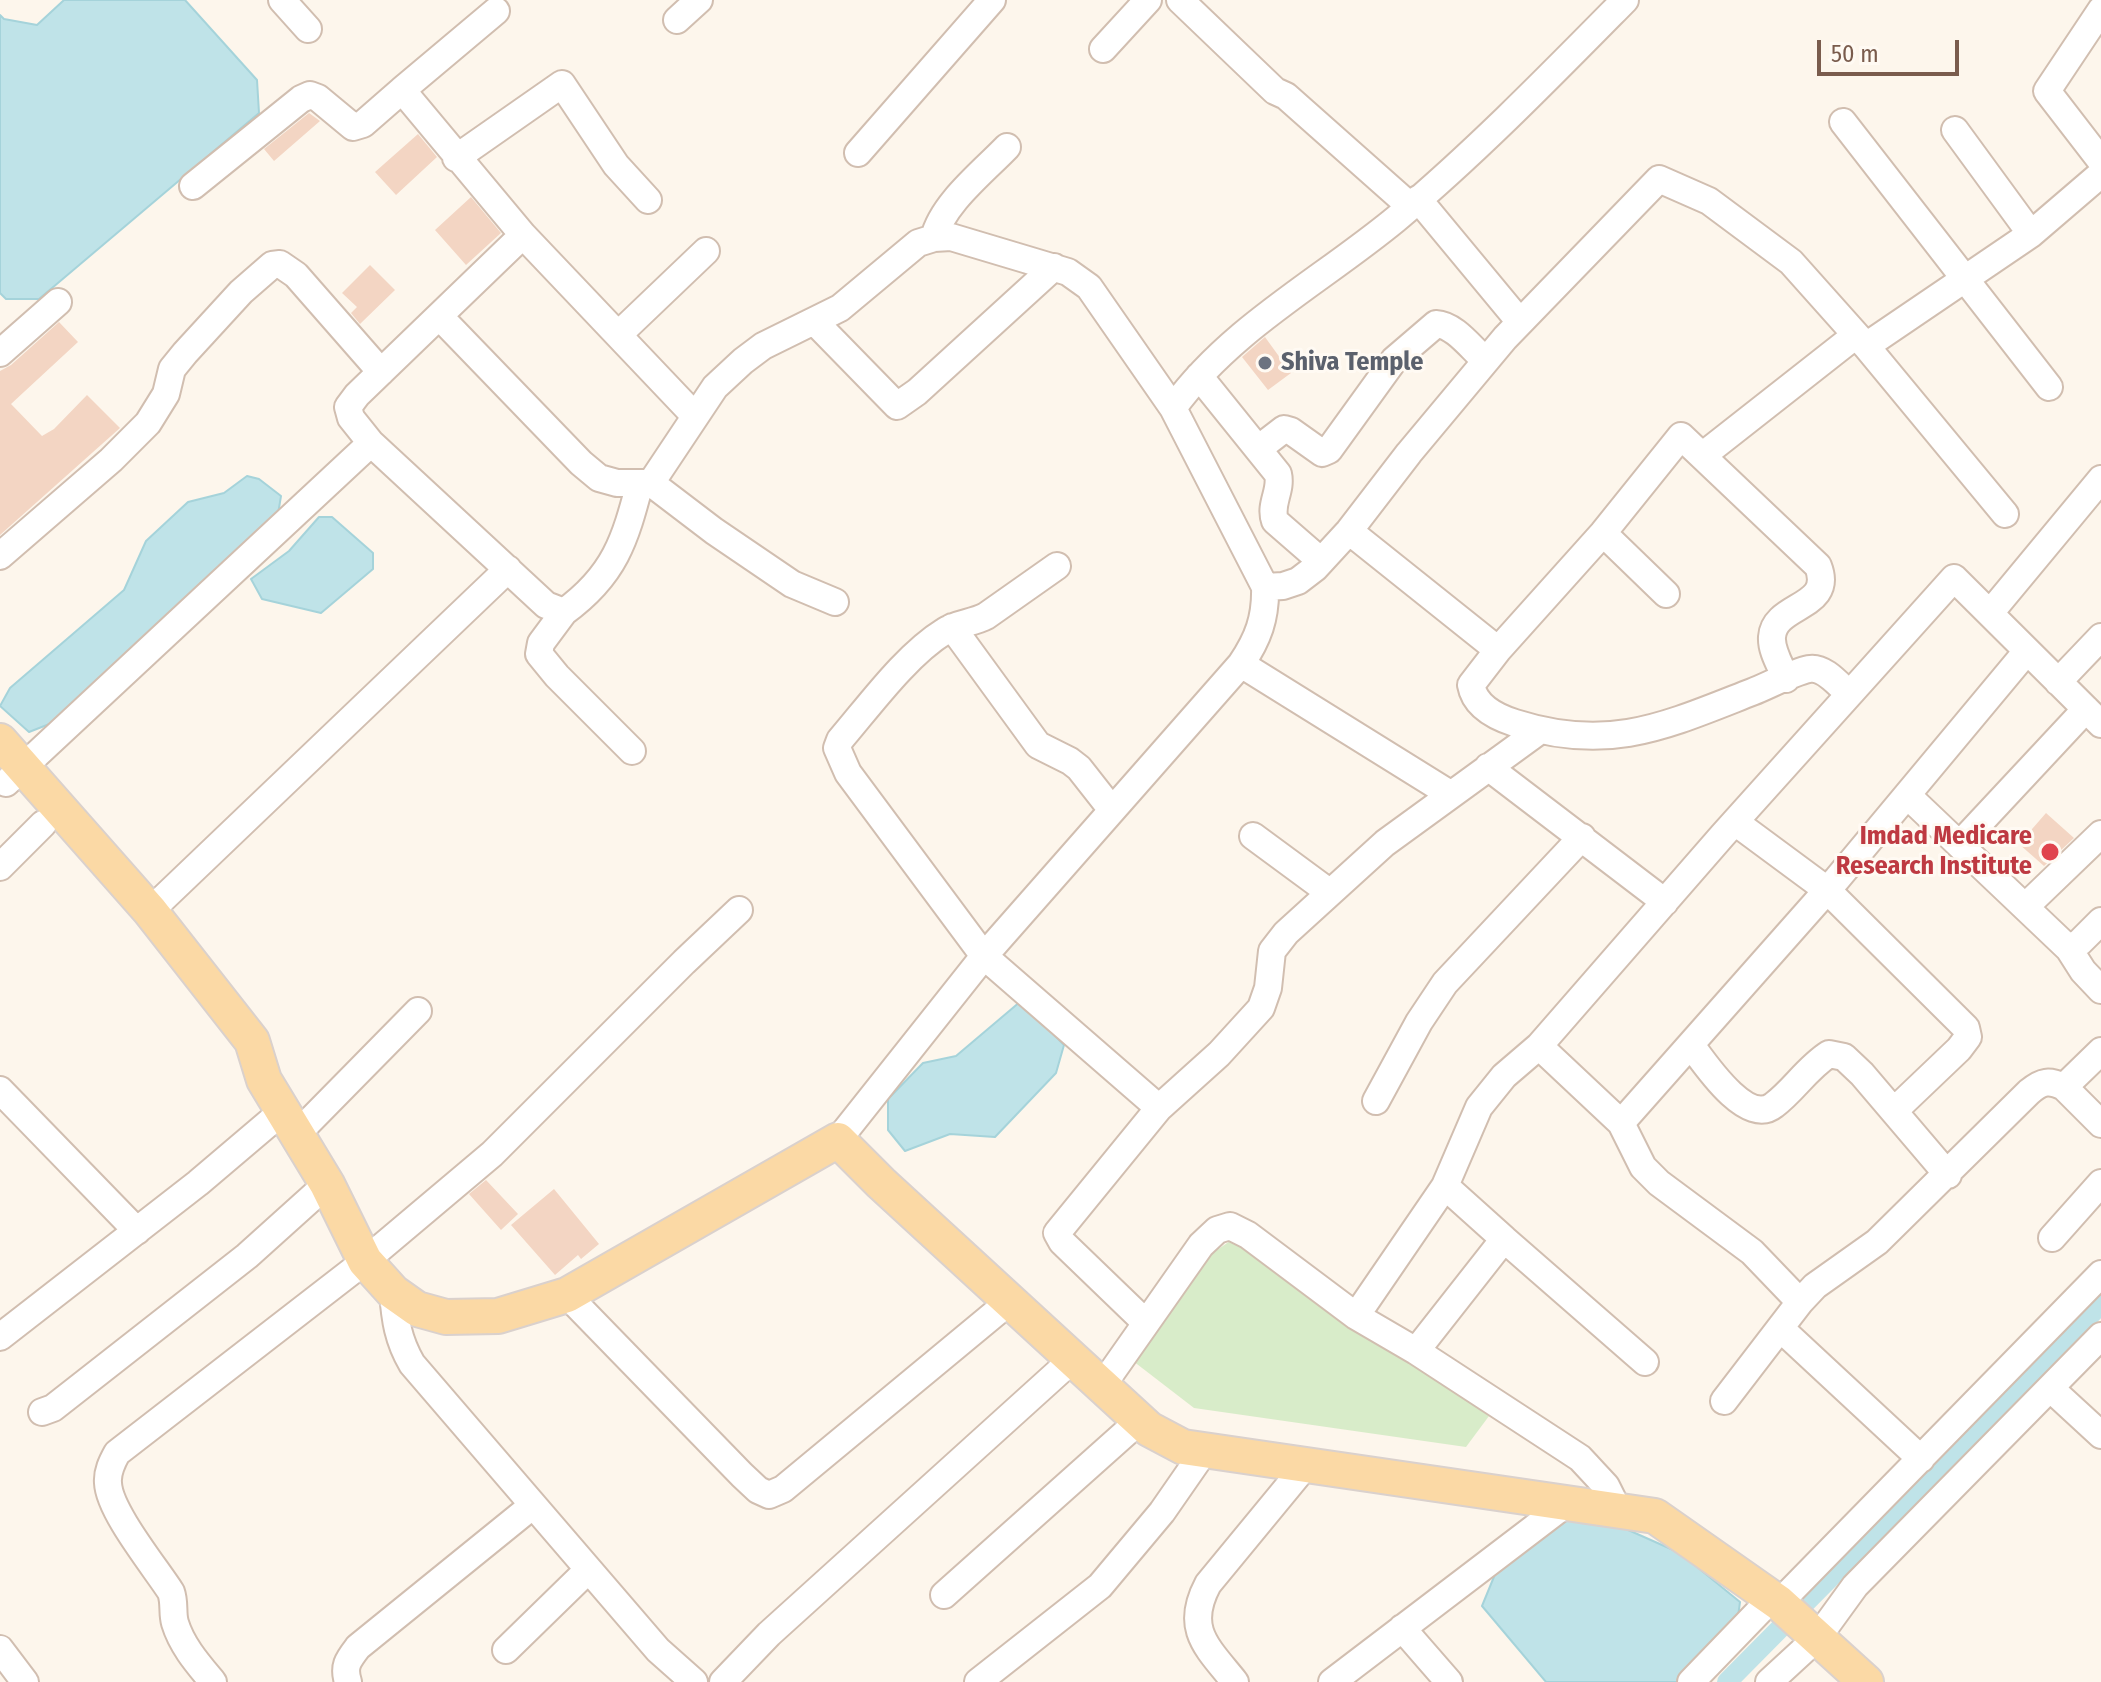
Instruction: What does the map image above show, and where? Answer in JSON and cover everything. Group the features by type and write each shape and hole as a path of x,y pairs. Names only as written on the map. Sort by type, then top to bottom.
{"main road":[{"path":"0,741 9,776 43,824 136,925 240,1061 264,1080"},
{"path":"9,776 150,911 252,1041 264,1080 327,1184 365,1261 393,1292 417,1309 446,1317 498,1316 567,1295 838,1140 1139,1421 1183,1447 1655,1516 1778,1603 1866,1682"}],"street":[{"path":"282,0 308,29"},
{"path":"677,20 699,0"},
{"path":"858,153 992,0"},
{"path":"1103,49 1148,0"},
{"path":"1180,0 1275,91 1286,96 1414,202 1520,322"},
{"path":"1173,408 1199,376 1254,326 1414,202 1529,97 1625,0"},
{"path":"2101,10 2047,91 2101,161"},
{"path":"193,186 310,95 353,127 363,124 496,11"},
{"path":"456,158 562,84 616,165 648,200"},
{"path":"402,90 523,235 695,416"},
{"path":"1843,122 2049,387"},
{"path":"1955,130 2031,234"},
{"path":"934,238 948,208 1007,147"},
{"path":"1702,456 1861,340 1964,280 2031,234 2101,174"},
{"path":"1265,587 1298,581 1321,561 1349,531 1485,360 1659,179 1709,201 1791,262 1861,340 2005,514"},
{"path":"523,235 348,407 351,418 371,443 546,605 564,612"},
{"path":"632,751 557,676 539,654 541,643 564,612 594,586 621,549 645,483 715,387 763,346 840,308 918,243 934,238 951,237 1054,267 1079,278 1089,287 1173,408 1265,587 1261,627 1241,664 984,956 838,1140"},
{"path":"618,335 706,251"},
{"path":"0,556 111,460 148,423 166,394 172,369 241,292 272,265 280,264 296,275 381,372"},
{"path":"814,321 897,406 917,392 1054,267"},
{"path":"0,353 58,302"},
{"path":"439,316 599,478 617,483 645,483 792,584 835,602"},
{"path":"1258,449 1284,429 1322,453 1329,450 1394,360 1436,324 1444,324 1454,331 1485,360"},
{"path":"1199,376 1278,474 1280,484 1272,514 1275,521 1321,561"},
{"path":"1786,679 1773,649 1772,636 1776,624 1820,591 1823,579 1818,566 1681,436 1603,533 1498,650 1471,685 1473,695 1495,717 1539,731 1593,737 1627,735 1704,711 1786,679 1809,669 1821,670 1849,694"},
{"path":"9,776 371,443"},
{"path":"1990,613 2101,479"},
{"path":"1349,531 1498,650"},
{"path":"1603,533 1666,594"},
{"path":"1057,566 986,616 952,627 927,644 840,740 837,748 853,780 984,956 1159,1108"},
{"path":"150,911 508,569"},
{"path":"1356,1316 1445,1186 1479,1107 1504,1076 1539,1046 1954,578 2094,716 1960,844"},
{"path":"952,627 1031,738 1046,752 1079,768 1112,810"},
{"path":"2058,682 2101,637"},
{"path":"1621,1123 1827,890 2027,651"},
{"path":"1241,664 1450,794"},
{"path":"1145,1322 1062,1242 1057,1233 1159,1108 1219,1054 1261,1008 1268,988 1272,951 1286,933 1385,843 1539,731"},
{"path":"1488,767 1665,902"},
{"path":"1907,795 2069,949 2083,971 2101,990"},
{"path":"1735,822 1827,890 1966,1028 1968,1037 1959,1049 1894,1111"},
{"path":"0,867 43,824"},
{"path":"2025,907 2101,834"},
{"path":"1253,836 1329,892"},
{"path":"1376,1101 1419,1022 1445,983 1582,837"},
{"path":"213,1682 191,1655 177,1628 171,1592 115,1505 108,1485 117,1453 365,1261 492,1154 739,910"},
{"path":"2069,949 2101,921"},
{"path":"2,1333 137,1231 290,1122 418,1011"},
{"path":"1691,1045 1730,1092 1743,1104 1761,1111 1772,1107 1829,1054 1844,1057 1948,1175"},
{"path":"1539,1046 1621,1123 1643,1167 1659,1183 1752,1252 1800,1302"},
{"path":"2064,1087 2101,1051"},
{"path":"1724,1401 1815,1286 1877,1242 2040,1083 2051,1082 2064,1087 2101,1124"},
{"path":"0,1090 137,1231"},
{"path":"2052,1238 2101,1183"},
{"path":"42,1412 53,1408 247,1256 327,1184"},
{"path":"1445,1186 1645,1362"},
{"path":"1102,1386 1201,1245 1217,1230 1230,1226 1248,1235 1356,1316 1416,1351 1580,1458 1606,1486 1618,1510"},
{"path":"1416,1351 1504,1239"},
{"path":"1691,1682 1778,1603 2100,1277"},
{"path":"393,1292 401,1347 412,1364 658,1650 694,1682"},
{"path":"567,1295 742,1475 758,1490 769,1495 783,1489 1010,1301"},
{"path":"1780,1328 1921,1459"},
{"path":"1769,1682 1855,1586 2101,1336"},
{"path":"723,1682 769,1634 1073,1359"},
{"path":"2050,1388 2101,1435"},
{"path":"944,1595 1139,1421"},
{"path":"978,1682 1100,1586 1162,1512 1205,1450"},
{"path":"1232,1681 1204,1640 1196,1622 1198,1604 1208,1584 1306,1465"},
{"path":"1332,1682 1567,1503"},
{"path":"348,1682 344,1671 347,1661 358,1647 532,1506"},
{"path":"506,1650 588,1570"},
{"path":"1402,1628 1449,1682"},
{"path":"0,1649 25,1682"}],"green space":[{"path":"1233,1239 1489,1416 1466,1447 1194,1408 1133,1361 1204,1259"}],"water":[{"path":"64,0 185,0 257,80 259,113 39,299 6,299 0,293 0,15 4,19 37,25"},
{"path":"247,476 259,479 281,496 278,514 52,723 29,732 0,706 10,688 124,590 146,541 188,502 224,493"},
{"path":"319,517 332,517 373,553 373,569 321,613 262,599 251,579 289,551"},
{"path":"1021,1001 1064,1045 1056,1073 995,1137 950,1134 905,1151 888,1130 888,1099 923,1063 956,1056"},
{"path":"1563,1516 1626,1529 1680,1553 1740,1602 1737,1624 1679,1682 1546,1682 1482,1606 1498,1567"}],"building":[{"path":"309,113 320,121 274,161 264,149"},
{"path":"418,134 437,157 396,195 375,172"},
{"path":"471,197 501,233 466,265 435,230"},
{"path":"370,265 395,290 360,324 351,313 357,307 342,293"},
{"path":"59,322 78,342 11,404 42,436 54,429 87,395 120,428 0,535 0,371 11,365"},
{"name":"Shiva Temple","path":"1265,337 1291,373 1268,390 1242,357"},
{"path":"2046,813 2074,838 2044,866 2019,844"},
{"path":"486,1180 518,1214 501,1230 469,1194"},
{"path":"554,1189 599,1244 581,1259 578,1255 555,1275 511,1225"}],"waterway":[{"path":"1727,1682 2101,1304"}],"place":[{"name":"Shiva Temple","path":"1265,363"},
{"name":"Imdad Medicare Research Institute","path":"2050,852"}]}
